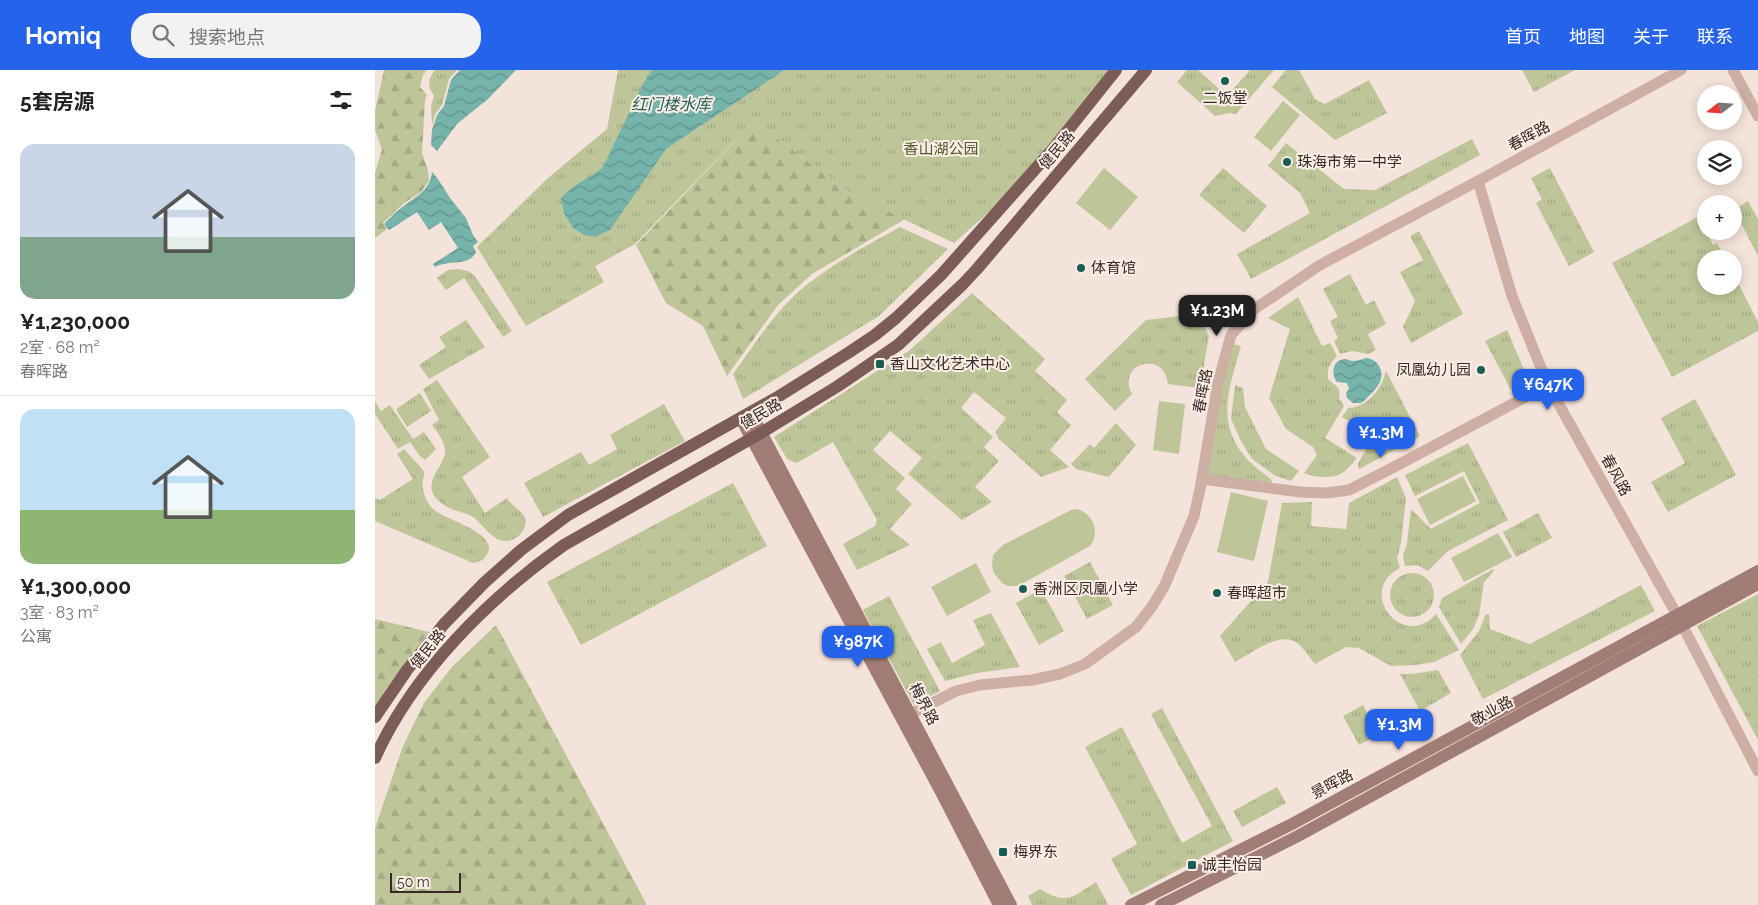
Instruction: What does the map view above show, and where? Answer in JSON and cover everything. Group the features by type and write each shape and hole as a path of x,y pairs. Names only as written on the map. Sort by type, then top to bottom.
{"main road":[{"name":"健民路","path":"375,717 407,670 444,624 484,583 521,550 568,515 746,416 875,335 941,276 1053,149 1116,70"},
{"name":"健民路","path":"375,758 403,708 432,669 479,616 538,563 564,545 756,436 838,386 898,345 963,284 1146,70"},
{"path":"746,416 999,905"},
{"name":"梅界路","path":"756,436 911,714 1011,905"},
{"name":"敬业路","path":"1161,905 1298,836 1680,620 1758,572"},
{"name":"敬业路","path":"1680,620 1758,584"},
{"name":"景晖路","path":"1131,905 1292,824 1480,723 1680,620"}],"street":[{"name":"春晖路","path":"911,714 955,691 980,685 1032,680 1060,674 1085,664 1136,627 1164,587 1193,516 1202,479 1218,383 1231,335 1253,310 1320,265 1681,70"},
{"path":"1733,70 1758,116"},
{"name":"春风路","path":"1478,181 1512,296 1548,385 1680,620 1758,771"},
{"path":"1202,479 1300,492 1326,493 1349,490 1548,385"}],"green space":[{"path":"384,70 427,70 423,75 420,87 427,95 425,100 422,153 428,170 429,181 421,192 404,203 383,223 387,229 375,238 375,173 382,149 375,130 375,111"},
{"path":"435,70 457,70 449,79 442,105 435,114 432,126 431,106 434,96 429,83"},
{"name":"香山湖公园","path":"618,70 1115,70 1024,181 954,243 854,196 754,121 635,244 595,266 604,282 526,326 477,247 548,178 607,129"},
{"path":"1187,70 1198,70 1227,96 1250,70 1274,70 1236,114 1229,113 1215,116 1177,82"},
{"path":"1286,70 1299,70 1315,99 1325,104 1369,80 1387,113 1335,140 1272,87"},
{"path":"1522,70 1575,70 1534,92"},
{"path":"1283,101 1300,115 1271,151 1254,137"},
{"path":"754,121 854,196 905,219 812,274 778,305 727,376 703,326 666,303 636,245"},
{"path":"1472,139 1480,155 1251,279 1237,254 1310,213 1300,193 1268,166 1286,143 1344,189 1375,190"},
{"path":"1104,168 1138,197 1110,230 1076,203"},
{"path":"1223,168 1267,206 1244,233 1199,195"},
{"path":"1550,168 1594,252 1569,266 1536,203 1542,199 1531,178"},
{"path":"1748,201 1758,219 1758,256 1742,225 1742,205"},
{"path":"1697,218 1697,240 1710,240 1713,245 1717,243 1720,250 1697,250 1697,295 1742,295 1742,291 1758,322 1758,331 1672,377 1612,263"},
{"path":"900,227 948,249 879,316 743,399 733,374 788,302 809,283 834,266"},
{"path":"1419,231 1463,314 1411,343 1403,327 1415,301 1400,272 1423,260 1410,236"},
{"path":"448,270 468,271 474,275 512,331 503,337 464,278 446,290 437,278"},
{"path":"1350,274 1366,305 1374,300 1386,324 1368,334 1376,350 1368,354 1352,351 1340,354 1334,341 1338,338 1330,321 1338,317 1323,289"},
{"path":"972,293 1045,359 1035,371 1067,400 1057,412 1071,425 1050,450 1069,467 1041,477 999,439 995,432 1006,418 974,392 961,408 993,437 984,447 999,461 975,487 992,502 962,520 908,474 922,458 890,431 873,450 905,478 896,489 912,504 890,529 910,545 857,570 843,544 875,526 877,520 833,442 797,463 787,459 774,437 910,350"},
{"path":"1298,297 1322,346 1330,343 1337,356 1329,366 1328,379 1339,388 1339,398 1344,406 1325,438 1357,458 1342,473 1331,477 1320,477 1304,473 1317,455 1313,447 1286,429 1269,398 1290,329 1268,318"},
{"path":"1189,315 1202,322 1209,336 1200,388 1168,384 1165,373 1158,366 1143,364 1135,368 1130,374 1129,383 1132,394 1115,411 1085,379 1146,320"},
{"path":"466,320 485,347 429,379 419,365 446,347 439,337"},
{"path":"1507,330 1529,381 1511,390 1485,341"},
{"path":"1232,344 1241,346 1229,392 1228,420 1232,434 1239,448 1250,462 1271,479 1272,483 1207,475 1220,386"},
{"path":"1386,371 1420,436 1359,469 1358,463 1374,436 1342,417 1348,408 1362,404 1373,396 1381,385"},
{"path":"437,380 490,457 462,477 485,513 507,498 524,516 525,526 521,534 513,539 506,541 496,538 473,517 445,506 434,496 431,488 432,482 445,455 445,448 440,436 432,425 439,420 423,389"},
{"path":"1235,385 1243,388 1245,407 1266,449 1299,471 1291,481 1274,475 1252,459 1241,441 1231,419"},
{"path":"420,393 431,411 407,427 396,409"},
{"path":"1695,399 1736,475 1668,512 1651,482 1685,463 1661,418"},
{"path":"375,401 381,411 390,405 413,439 424,432 436,449 425,460 410,442 398,449 375,414"},
{"path":"1159,401 1185,404 1179,454 1153,450"},
{"path":"664,404 685,441 543,517 524,483 581,452 589,465 617,449 610,435"},
{"path":"1116,423 1136,445 1109,477 1076,469 1071,464 1090,444 1094,448"},
{"path":"1468,443 1508,520 1448,551 1428,571 1417,565 1405,566 1403,557 1407,543 1411,509 1431,529 1480,503 1464,471 1415,496 1405,475"},
{"path":"404,449 424,472 423,491 432,508 438,513 469,528 486,540 489,548 482,560 473,563 375,521 375,498 380,500 413,479 397,454"},
{"path":"1463,476 1476,501 1430,525 1417,499"},
{"path":"1397,477 1406,498 1401,543 1397,558 1400,568 1387,578 1382,590 1383,603 1389,614 1398,622 1410,626 1423,624 1436,614 1459,650 1434,662 1391,666 1359,648 1346,647 1315,664 1297,643 1283,639 1257,649 1235,662 1220,636 1268,582 1282,503 1312,502 1311,526 1346,529 1349,503"},
{"path":"733,483 767,546 581,645 547,582"},
{"path":"1231,492 1268,501 1254,561 1217,552"},
{"path":"1076,509 1087,514 1095,529 1095,535 1090,546 1018,586 1008,586 1002,583 994,573 992,566 993,555 1003,545"},
{"path":"1538,513 1552,538 1516,557 1503,532"},
{"path":"1498,533 1512,557 1464,582 1451,558"},
{"path":"1090,562 1113,605 1087,619 1064,576"},
{"path":"976,563 991,592 947,616 931,587"},
{"path":"1493,569 1494,571 1484,582 1479,615 1473,629 1461,644 1439,607 1442,598"},
{"path":"1408,573 1416,573 1428,579 1434,595 1428,611 1416,617 1408,617 1396,611 1390,599 1390,591 1396,579"},
{"path":"1641,585 1655,611 1483,699 1460,655 1479,631 1486,614 1489,614 1490,629 1530,644"},
{"path":"1041,589 1064,631 1039,645 1016,603"},
{"path":"1758,594 1758,740 1697,626"},
{"path":"889,596 940,691 914,705 863,610"},
{"path":"991,613 1020,667 977,673 945,681 927,649 941,642 952,663 985,645 973,620"},
{"path":"375,619 429,632 398,673 375,710"},
{"path":"496,625 647,905 375,905 375,828 403,746 424,703 451,668"},
{"path":"1438,670 1451,693 1420,711 1400,674"},
{"path":"1363,705 1378,735 1359,745 1343,716"},
{"path":"1162,708 1233,841 1131,895 1111,859 1137,844 1085,747 1122,727 1182,843 1212,826 1151,714"},
{"path":"1277,787 1286,803 1242,827 1233,811"},
{"path":"1096,882 1107,905 1032,905 1028,896 1040,889 1057,897 1069,898"}],"water":[{"path":"460,70 516,70 488,99 457,124 437,151 431,145 432,130 437,115 444,106 451,80"},
{"name":"红门楼水库","path":"652,70 784,70 666,149 610,230 595,237 584,235 573,228 564,213 561,198 603,167 643,84"},
{"path":"432,172 466,218 478,242 473,246 476,252 469,260 435,267 433,264 458,248 441,222 429,230 417,212 389,230 384,224 423,192 429,183"},
{"path":"1366,358 1374,360 1381,369 1380,382 1364,401 1353,403 1347,398 1346,393 1349,389 1347,383 1337,382 1333,371 1337,362 1341,360 1355,361"}],"place":[{"name":"二饭堂","path":"1225,81"},
{"name":"珠海市第一中学","path":"1287,162"},
{"name":"体育馆","path":"1081,268"},
{"name":"香山文化艺术中心","path":"880,364"},
{"name":"凤凰幼儿园","path":"1481,370"},
{"name":"香洲区凤凰小学","path":"1023,589"},
{"name":"春晖超市","path":"1217,593"},
{"name":"梅界东","path":"1003,852"},
{"name":"诚丰怡园","path":"1192,865"}]}
